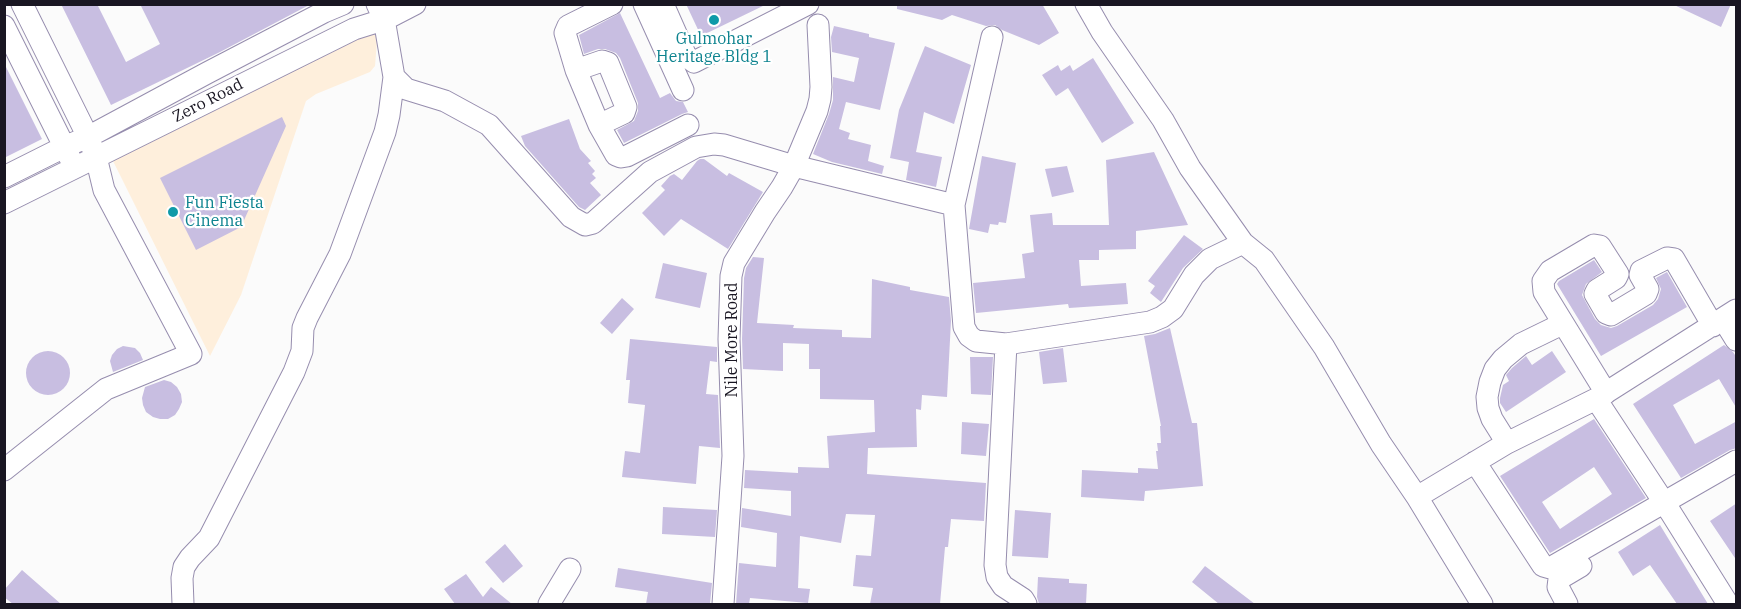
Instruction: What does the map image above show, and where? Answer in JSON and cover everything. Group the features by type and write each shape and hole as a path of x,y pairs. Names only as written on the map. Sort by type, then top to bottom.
{"street":[{"path":"4,470 106,389 191,354 104,190 96,157 88,137 22,4"},
{"name":"Zero Road","path":"4,203 354,29 380,12 415,4"},
{"path":"612,4 568,26 565,33 576,70 599,125 616,155 627,156 688,125"},
{"path":"644,4 683,90"},
{"path":"663,4 686,56 694,62 808,4"},
{"path":"1086,4 1102,32 1163,120 1190,168 1243,243 1264,260 1324,346 1381,444 1417,497 1482,604"},
{"name":"Zero Road","path":"4,177 88,137 329,7"},
{"path":"183,604 184,567 210,538 299,361 303,328 340,254 385,132 394,77 380,12"},
{"name":"Nile More Road","path":"723,604 733,456 729,339 731,276 734,263 794,166 820,99 819,25"},
{"path":"4,26 75,168 104,190"},
{"path":"992,37 954,205 964,327 969,336 976,341 1006,344 1150,322 1173,309 1194,275 1210,259 1243,243"},
{"path":"576,70 602,61 608,63 626,107 624,113 599,125"},
{"path":"198,77 209,100"},
{"path":"394,77 406,88 445,101 489,125 571,217 585,225 593,223 650,172 696,147 714,144 954,205"},
{"path":"1728,604 1601,396 1544,292 1543,281 1550,271 1594,245 1600,246 1618,274 1616,278 1596,290 1595,294 1606,313 1611,315 1646,294 1648,289 1640,275 1641,271 1667,258 1674,259 1724,318 1737,340"},
{"path":"1417,497 1508,443 1601,396 1724,318"},
{"path":"1508,443 1492,419 1488,408 1487,397 1495,369 1521,344 1562,324"},
{"path":"1006,344 995,565 997,577 1003,586 1023,599 1026,604"},
{"path":"1567,604 1558,586 1559,579 1737,461"},
{"path":"1475,462 1543,566 1551,568 1668,508"},
{"path":"549,604 570,570"}],"shaded area":[{"path":"378,29 375,66 370,72 316,94 306,101 241,295 210,356 113,161"}],"building":[{"path":"61,4 97,4 126,62 160,44 140,4 311,4 220,52 111,105"},
{"name":"Gulmohar Heritage Bldg 1","path":"686,4 767,4 701,36"},
{"path":"897,4 1042,4 1059,33 1039,45 995,25 986,26 952,15 942,20 897,9"},
{"path":"1672,4 1731,4 1721,27"},
{"path":"620,13 660,98 670,93 676,101 683,102 688,112 624,143 617,130 634,121 638,103 620,58 616,53 605,49 584,54 579,35"},
{"path":"834,26 895,43 880,110 846,102 839,129 850,133 848,139 871,145 868,161 884,166 882,174 832,162 813,154 833,100 833,77 854,82 859,58 832,52 831,37"},
{"path":"925,46 971,65 954,124 924,112 916,152 942,157 936,187 906,180 909,162 890,158 899,110"},
{"path":"1093,58 1134,123 1102,143 1068,88 1056,96 1042,75 1058,65 1061,71 1070,65 1073,71"},
{"path":"4,63 42,139 4,158"},
{"path":"282,117 286,126 241,227 196,250 160,178"},
{"path":"569,119 580,149 591,161 588,163 595,171 592,174 596,178 590,183 601,195 585,210 579,207 525,146 521,136"},
{"path":"1154,152 1188,225 1136,231 1136,249 1099,250 1099,260 1079,260 1081,286 1126,283 1128,304 1069,308 1068,304 976,313 973,283 1025,278 1022,254 1034,252 1030,215 1052,213 1053,225 1109,225 1106,160"},
{"path":"982,156 1016,163 1006,223 990,224 988,233 969,229"},
{"path":"700,159 704,159 727,176 729,173 763,192 728,249 681,219 664,236 642,213 665,190 661,186 670,176 674,174 682,180"},
{"path":"1067,166 1074,192 1052,197 1045,169"},
{"path":"1184,235 1203,249 1183,268 1161,302 1150,293 1155,286 1148,281"},
{"path":"753,257 764,258 757,323 794,325 793,328 842,330 842,337 871,338 872,279 910,287 910,290 949,297 951,321 947,397 922,395 921,410 916,409 917,447 868,448 867,474 986,483 984,521 951,519 948,547 945,547 940,604 870,604 873,588 853,586 856,555 871,556 875,515 846,514 841,543 800,536 798,588 810,589 808,603 750,598 749,604 736,604 739,563 776,567 777,533 741,527 742,508 791,516 791,491 744,488 745,470 798,473 798,467 829,468 827,436 875,432 874,400 820,399 820,369 809,369 809,344 783,343 783,371 743,369 744,278 746,268"},
{"path":"1594,260 1602,272 1586,284 1582,295 1595,319 1601,325 1611,328 1617,326 1653,305 1661,289 1656,278 1667,272 1687,307 1601,356 1557,284"},
{"path":"663,263 707,273 700,308 655,298"},
{"path":"622,298 634,309 612,334 600,323"},
{"path":"1170,328 1192,423 1197,423 1203,486 1145,491 1144,501 1081,497 1082,470 1138,473 1138,468 1158,469 1156,451 1158,451 1157,443 1161,443 1161,426 1144,336"},
{"path":"630,339 717,347 717,362 710,361 706,394 718,395 720,448 699,446 696,484 622,477 625,451 640,453 645,405 628,403 630,380 626,380"},
{"path":"1724,345 1737,358 1737,409 1719,379 1673,405 1695,444 1737,421 1737,448 1681,478 1633,404"},
{"path":"123,346 135,348 143,360 113,372 110,361 112,355"},
{"path":"1063,348 1067,382 1043,384 1039,352"},
{"path":"48,351 57,352 64,357 69,364 69,382 64,389 57,394 48,395 39,394 32,389 27,382 26,373 27,364 32,357 39,352"},
{"path":"1552,351 1566,372 1506,412 1500,403 1500,398 1503,385 1509,381 1506,375 1526,356 1532,365"},
{"path":"970,357 993,357 991,395 971,394"},
{"path":"164,380 177,387 182,402 175,415 168,419 160,419 146,412 142,398 145,387"},
{"path":"1594,419 1646,498 1550,553 1500,476","holes":["1594,467 1612,494 1560,529 1542,502"]},
{"path":"962,422 989,424 986,456 961,454"},
{"path":"1737,503 1737,561 1710,521"},
{"path":"663,507 717,510 715,537 662,534"},
{"path":"1015,510 1051,513 1048,558 1012,556"},
{"path":"1660,525 1708,604 1677,604 1650,565 1633,576 1618,552"},
{"path":"505,544 523,566 503,583 485,562"},
{"path":"1205,566 1255,604 1219,604 1192,582"},
{"path":"618,568 712,583 710,604 646,604 648,592 615,587"},
{"path":"22,570 61,604 13,604 4,597 4,590"},
{"path":"466,574 483,597 491,587 512,604 455,604 444,589"},
{"path":"1038,577 1069,579 1069,583 1087,584 1086,604 1039,604"}],"place":[{"name":"Gulmohar Heritage Bldg 1","path":"714,20"},
{"name":"Fun Fiesta Cinema","path":"173,212"}]}
